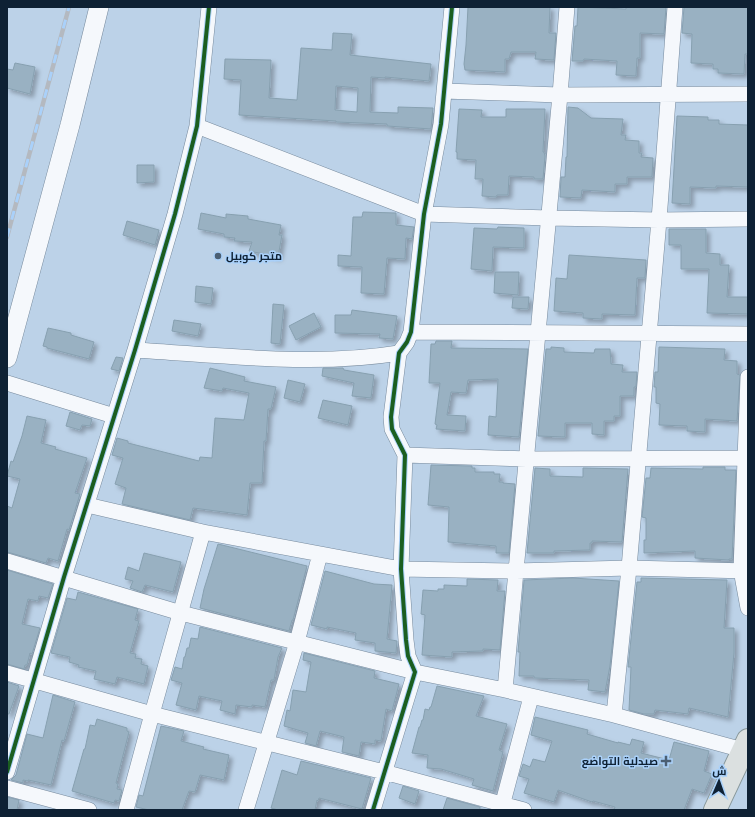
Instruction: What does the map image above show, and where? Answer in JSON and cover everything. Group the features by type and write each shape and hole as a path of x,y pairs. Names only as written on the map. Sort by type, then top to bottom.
{"main road":[{"path":"715,810 746,745"}],"street":[{"path":"7,358 70,125 99,7"},
{"path":"7,772 64,577 88,505 175,214 197,126 209,7"},
{"path":"373,810 415,672 408,656 401,568 404,455 392,429 391,417 398,353 407,342 411,332 424,214 441,124 452,7"},
{"path":"505,690 539,334 560,95 566,7"},
{"path":"614,715 629,568 648,333 659,220 674,7"},
{"path":"444,91 560,95 748,94"},
{"path":"197,126 424,214 659,220 748,219"},
{"path":"411,332 539,334 748,334"},
{"path":"135,350 293,359 368,357 398,353"},
{"path":"748,377 745,570 748,608"},
{"path":"7,383 114,416"},
{"path":"404,455 527,459 746,458"},
{"path":"88,505 203,532 401,568 516,571 629,568 745,570"},
{"path":"126,810 203,532"},
{"path":"246,810 297,642 320,554"},
{"path":"7,561 181,613 415,672 505,690 746,745"},
{"path":"7,673 152,714 384,772 501,807 524,810"},
{"path":"501,807 531,697"},
{"path":"7,788 89,810"}],"building":[{"path":"468,7 550,7 549,33 556,33 554,60 535,59 536,52 511,52 509,59 505,59 505,72 465,70 464,64"},
{"path":"578,7 626,9 626,7 666,7 664,34 640,33 640,58 637,58 636,76 616,75 617,61 584,59 583,61 572,61"},
{"path":"684,7 748,7 748,54 745,54 744,74 718,73 718,69 713,69 713,64 691,63 692,34 682,33"},
{"path":"333,33 352,34 350,55 431,64 429,81 371,77 370,112 398,113 398,107 433,108 431,129 387,126 387,124 239,115 241,80 224,79 225,59 271,60 269,98 297,100 301,48 332,50","holes":["336,86 358,88 357,112 335,110"]},
{"path":"15,63 35,67 30,94 7,88 7,69 13,70"},
{"path":"568,107 578,108 591,118 623,119 621,135 626,135 625,140 639,141 639,153 642,153 641,157 653,158 652,177 627,177 627,184 615,184 615,192 582,190 581,198 560,197 561,177 565,177 567,157"},
{"path":"459,109 482,110 481,117 506,117 506,109 545,109 543,152 545,156 543,179 534,179 534,177 509,176 508,195 497,195 496,197 482,196 483,179 475,179 476,160 457,159 456,152"},
{"path":"677,116 708,117 708,120 719,120 719,124 748,125 748,187 690,187 690,204 672,203"},
{"path":"137,165 154,165 154,182 137,183"},
{"path":"363,212 396,213 396,225 414,227 412,239 406,238 405,259 387,258 384,294 361,293 362,267 338,266 338,255 351,256 353,217 362,217"},
{"path":"201,213 226,218 226,214 248,216 248,219 281,225 279,235 282,235 278,257 249,251 252,242 234,241 235,238 224,237 224,234 198,229"},
{"path":"127,221 159,230 155,245 123,235"},
{"path":"498,227 524,228 524,248 493,247 492,271 471,269 474,228 497,229"},
{"path":"669,229 706,229 706,253 720,254 720,265 729,265 727,297 748,297 748,314 707,313 709,269 681,269 681,245 669,245"},
{"path":"569,255 646,260 645,278 637,278 635,315 602,314 602,319 583,318 583,313 554,311 556,278 567,279"},
{"path":"495,272 519,272 518,295 494,293"},
{"path":"196,286 213,288 211,304 195,302"},
{"path":"513,297 529,297 528,309 512,308"},
{"path":"273,304 284,305 280,344 271,343"},
{"path":"352,310 397,316 393,339 379,338 380,334 335,333 335,315 351,315"},
{"path":"314,313 321,327 296,340 289,326"},
{"path":"174,320 201,324 198,336 172,331"},
{"path":"48,328 71,333 71,335 94,342 89,359 43,346"},
{"path":"436,341 452,341 451,348 528,349 519,437 488,435 489,416 496,417 498,379 468,380 466,393 451,392 447,415 466,416 465,431 436,429 437,425 435,424 440,383 429,383 431,344 435,344"},
{"path":"551,347 564,348 564,352 594,353 595,349 610,349 611,364 623,365 622,372 637,372 634,396 620,396 620,416 614,416 614,421 604,421 604,435 592,434 592,423 565,423 565,437 538,436 546,349 551,349"},
{"path":"659,347 725,349 724,360 737,361 737,374 740,375 737,421 705,419 705,432 687,431 687,426 659,425 660,404 656,403 656,387 654,387 655,372 658,372"},
{"path":"116,357 123,358 119,371 111,369"},
{"path":"210,368 245,377 244,381 276,387 271,409 268,409 266,441 264,441 262,483 250,483 247,515 193,508 190,520 122,504 126,488 115,484 123,458 112,455 117,438 128,441 128,443 199,461 200,457 212,458 215,418 244,420 249,393 223,388 222,391 204,388"},
{"path":"323,368 343,368 344,370 374,375 371,398 352,396 354,383 322,376"},
{"path":"288,380 305,384 300,402 284,398"},
{"path":"323,400 352,406 348,425 318,418"},
{"path":"70,412 92,419 90,426 82,425 80,430 66,426"},
{"path":"27,416 46,420 41,443 56,447 55,449 87,458 75,493 80,494 69,530 67,529 58,561 48,558 46,563 7,552 7,506 12,508 20,479 7,476 11,461 13,462 22,436"},
{"path":"431,465 472,466 472,468 475,468 475,472 494,472 494,474 500,474 499,482 515,484 509,553 496,553 496,546 448,542 449,507 428,505"},
{"path":"703,467 725,467 725,470 736,470 732,559 695,558 695,551 644,553 644,540 646,540 646,518 642,517 646,478 650,478 651,468 703,469"},
{"path":"535,468 550,469 550,476 583,477 583,468 628,469 622,542 592,541 592,543 590,543 590,550 554,551 554,553 527,553"},
{"path":"218,544 307,566 289,631 200,608 204,589"},
{"path":"144,553 181,562 173,592 145,585 142,592 130,588 133,581 125,579 128,567 139,571"},
{"path":"7,570 53,584 48,598 39,596 38,601 28,599 22,624 40,628 32,654 30,653 27,665 25,665 24,669 7,664"},
{"path":"325,571 374,584 392,585 387,639 397,641 396,653 375,651 375,643 355,640 356,633 311,625"},
{"path":"573,578 619,581 610,666 605,692 588,690 589,680 519,676 520,652 518,652 524,580"},
{"path":"641,578 727,580 724,628 734,628 734,653 728,717 689,708 688,714 655,710 654,714 644,714 629,710 631,667 628,667 637,582 641,582"},
{"path":"467,579 498,580 497,591 505,591 500,650 483,649 483,651 452,652 452,657 422,655 425,615 421,614 423,590 438,591 438,589 444,589 444,585 467,586"},
{"path":"78,592 138,609 135,620 139,621 130,653 136,654 135,658 142,659 141,664 148,666 144,684 117,677 115,684 94,679 96,671 78,667 79,665 69,662 70,657 51,653 67,598 76,600"},
{"path":"200,627 282,648 278,657 274,680 271,680 265,707 236,705 235,714 220,710 222,701 199,696 196,710 176,705 182,683 171,680 175,667 182,669 184,657 187,648 189,648 191,638 198,639"},
{"path":"304,653 375,671 374,678 399,684 392,711 386,709 381,741 375,740 375,744 361,742 359,756 342,752 344,737 320,731 316,746 305,743 308,733 284,726 287,710 290,711 293,690 306,692 311,662 303,660"},
{"path":"7,682 19,686 9,714 7,714"},
{"path":"437,686 484,696 476,716 507,724 499,750 503,752 493,791 472,785 474,779 441,769 427,768 428,755 412,753 425,709 429,710 431,707"},
{"path":"53,695 75,702 64,741 62,740 51,785 28,780 23,780 23,783 11,780 16,775 27,734 43,738"},
{"path":"535,717 588,730 587,734 618,743 630,745 632,739 644,742 641,753 669,760 674,742 709,751 704,771 712,774 704,793 692,789 684,810 614,810 615,807 592,802 558,790 554,802 524,793 529,779 519,776 523,764 530,767 533,759 545,762 552,741 531,735"},
{"path":"97,719 127,728 127,731 129,732 116,783 118,784 117,789 122,790 119,801 115,800 114,803 72,791 85,749 90,725 95,726"},
{"path":"161,726 184,731 181,741 204,747 203,749 229,755 224,780 200,775 195,792 189,791 182,810 149,810 136,807 139,795 143,796"},
{"path":"301,761 371,778 362,809 319,798 318,801 317,800 315,810 278,810 271,808 282,770 297,775"},
{"path":"403,786 419,791 415,804 399,798"},
{"path":"7,797 19,800 17,810 7,810"},
{"path":"447,798 480,807 480,810 443,810"}],"railway":[{"path":"7,237 69,7"}],"cycle path":[{"path":"7,772 64,577 135,350 175,214 197,126 209,7"},
{"path":"373,810 415,672 408,656 401,569 405,455 392,429 391,417 399,353 407,342 411,332 424,214 441,124 452,7"}],"place":[{"name":"متجر كوبيل","path":"218,256"},
{"name":"صيدلية التواضع","path":"666,761"}]}
